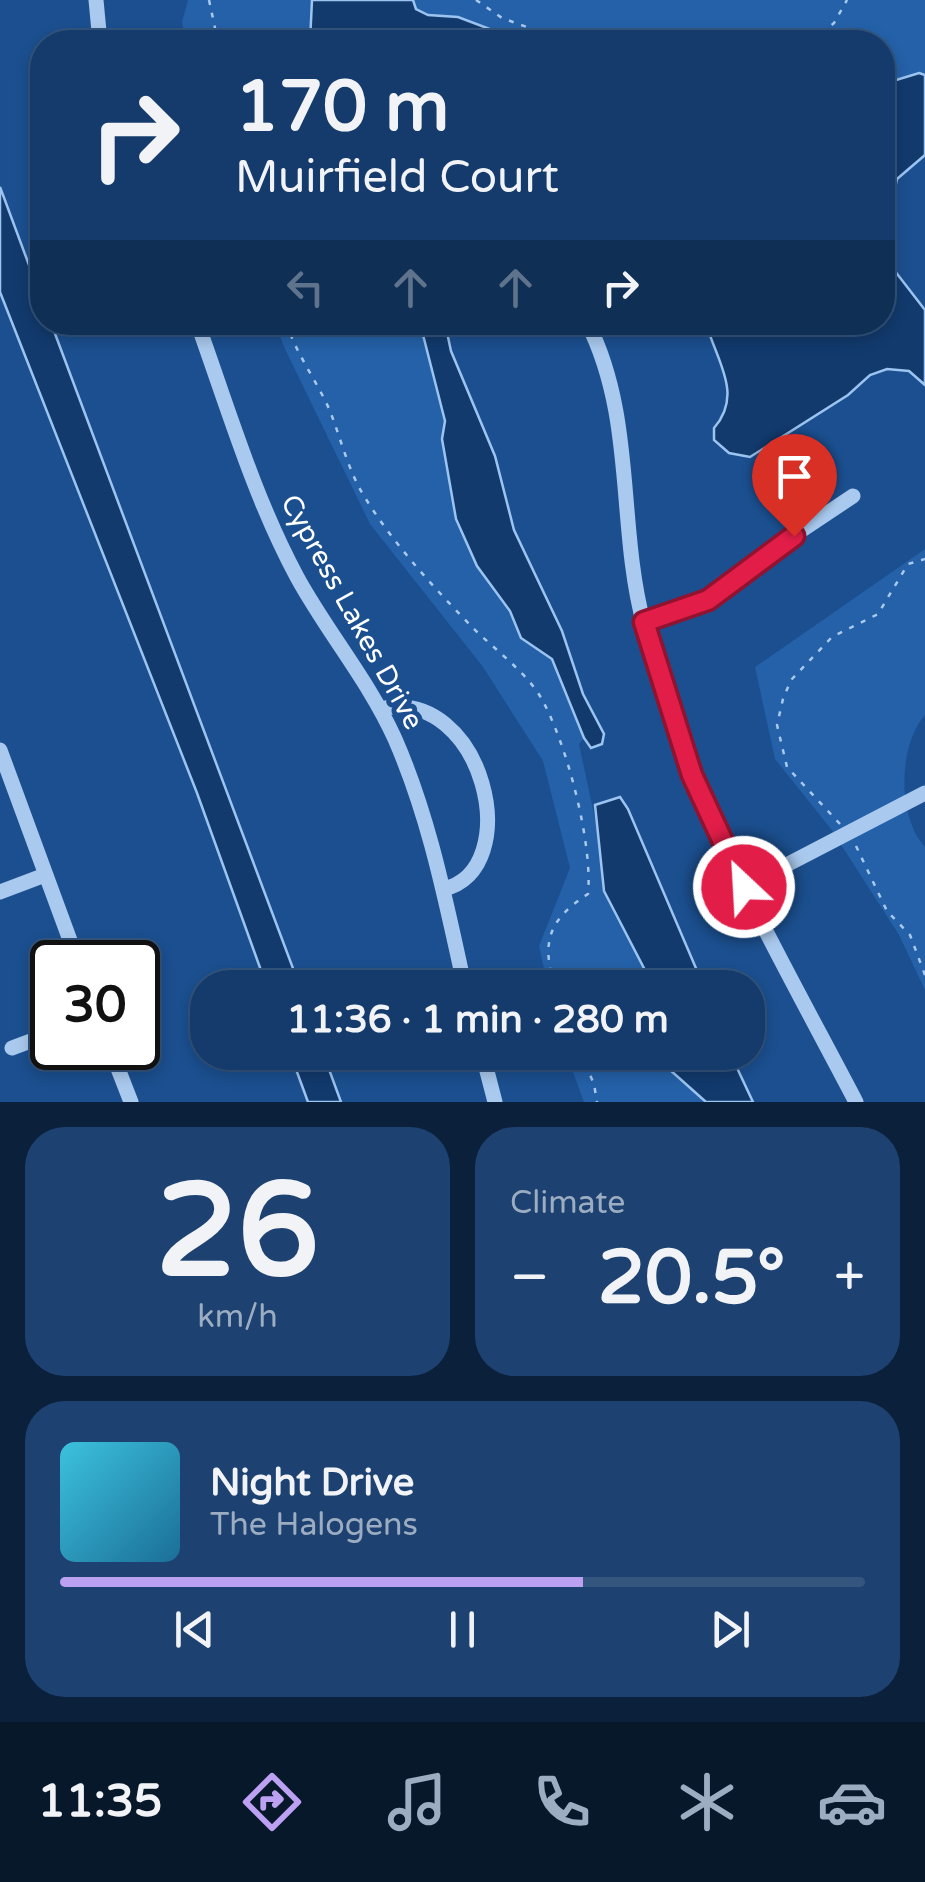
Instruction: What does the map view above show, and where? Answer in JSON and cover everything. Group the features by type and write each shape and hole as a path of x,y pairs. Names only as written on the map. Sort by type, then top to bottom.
{"street":[{"path":"96,0 99,30"},
{"name":"Cypress Lakes Drive","path":"202,335 262,503 298,580 395,740 431,836 461,970"},
{"path":"592,335 611,381 619,420 634,574 644,622 692,775 744,887 856,1102"},
{"path":"644,622 708,600 853,496"},
{"path":"380,710 399,705 420,708 437,717 458,736 474,760 484,787 488,812 485,846 474,871 460,885 444,889"},
{"path":"0,750 70,940"},
{"path":"744,887 925,793"},
{"path":"0,892 45,875"},
{"path":"12,1048 30,1041"},
{"path":"118,1070 130,1102"},
{"path":"487,1070 495,1102"}],"path":[{"path":"209,0 215,30"},
{"path":"476,0 502,18 535,30"},
{"path":"826,30 847,0"},
{"path":"290,335 330,411 339,444 362,494 436,591 539,694 566,754 590,884 588,894 564,910 548,943 550,970"},
{"path":"925,559 908,564 878,614 832,638 790,680 777,725 787,767 848,832 887,911 910,935 925,975"},
{"path":"588,1070 598,1102"}],"shaded area":[{"path":"188,0 312,0 311,30 184,30"},
{"path":"312,0 413,0 416,9 428,15 458,17 492,30 311,30"},
{"path":"413,0 925,0 925,75 919,73 895,80 895,30 492,30 458,17 428,15 416,9"},
{"path":"919,73 925,75 925,155 897,179 895,188 895,80"},
{"path":"0,187 30,268 30,335 56,335 294,970 261,970 197,793 0,292"},
{"path":"895,271 925,310 925,385 909,371 887,369 870,375 848,395 750,457 729,453 714,440 714,428 727,402 721,364 710,335 895,335"},
{"path":"280,335 422,335 445,421 442,439 477,566 510,612 521,638 552,659 584,738 579,744 599,837 646,970 544,970 539,946 570,868 543,761 483,667 370,524"},
{"path":"423,335 448,335 495,456 514,530 562,631 583,694 604,734 602,744 591,748 552,659 521,638 510,611 477,566 456,519 442,439 445,421"},
{"path":"925,549 925,715 910,744 904,781 909,818 925,847 925,990 899,935 831,829 775,759 755,667"},
{"path":"620,797 628,809 697,970 645,970 604,891 595,805"},
{"path":"296,1070 329,1070 341,1102 308,1102"},
{"path":"572,1070 670,1070 706,1102 584,1102"},
{"path":"670,1070 738,1070 753,1102 706,1102"}],"route":[{"path":"744,887 692,775 644,622 708,600 794,536"}]}
